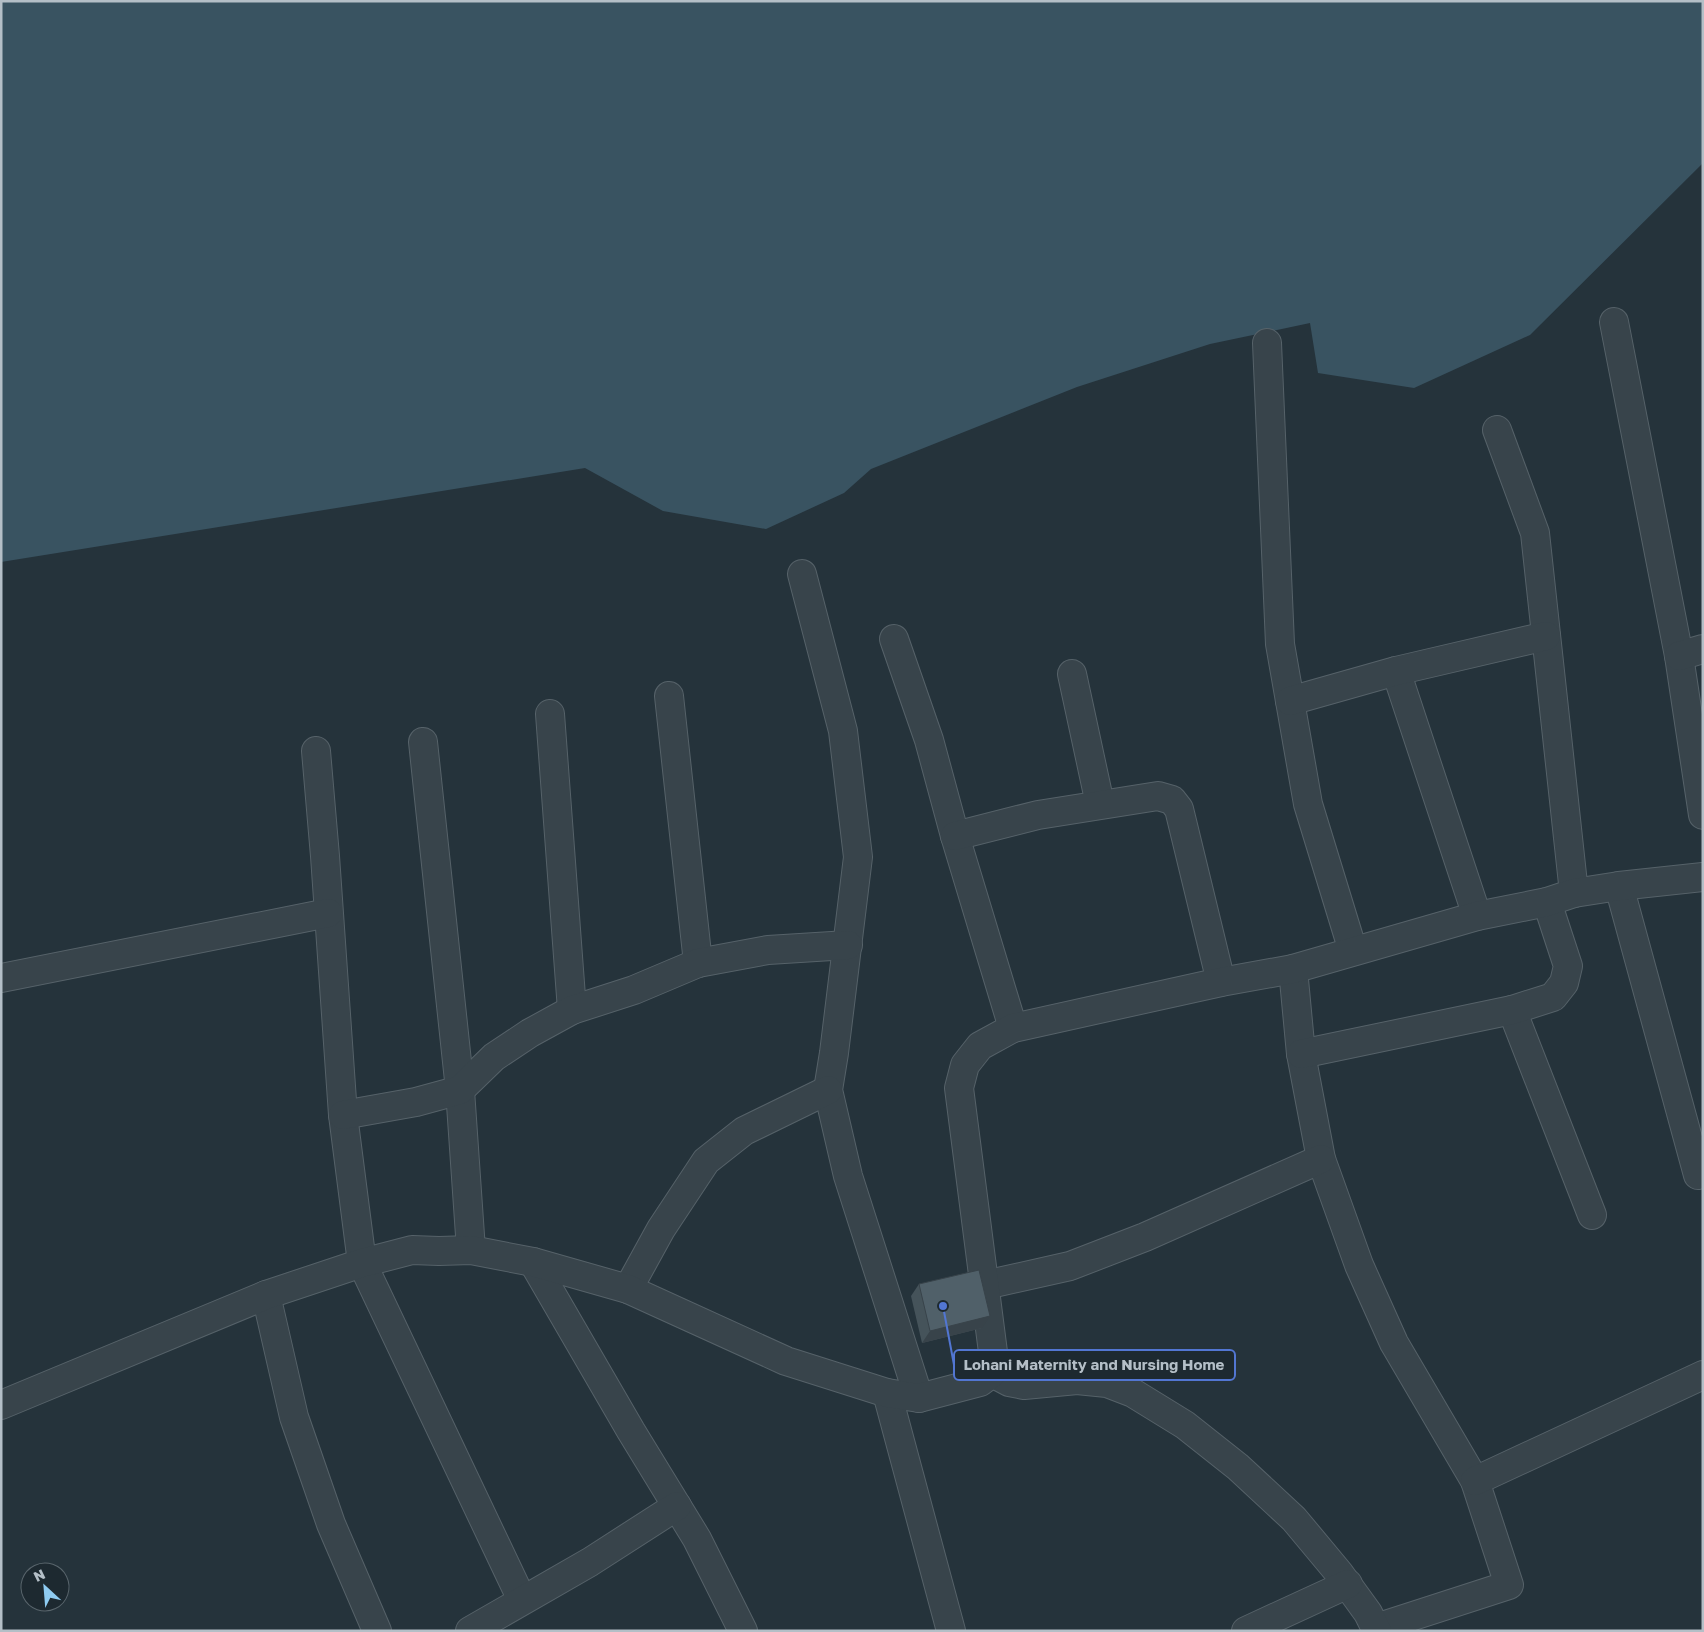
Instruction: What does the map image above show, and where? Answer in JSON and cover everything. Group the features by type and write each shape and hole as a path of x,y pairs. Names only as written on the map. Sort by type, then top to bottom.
{"street":[{"path":"1614,322 1691,652 1703,815"},
{"path":"1267,343 1280,644 1308,804 1352,951"},
{"path":"1496,430 1535,533 1574,893"},
{"path":"802,574 844,741 858,857 828,1090 848,1176 919,1398"},
{"path":"1290,701 1396,671 1546,636"},
{"path":"894,639 929,740 955,836 1013,1028"},
{"path":"1396,671 1477,916"},
{"path":"1072,674 1100,804"},
{"path":"669,696 698,963"},
{"path":"550,714 572,1010"},
{"path":"423,742 460,1090 471,1250"},
{"path":"316,751 343,1115 362,1262 522,1600"},
{"path":"955,836 1038,815 1100,804 1158,796 1172,800 1179,809 1221,982"},
{"path":"1,1405 266,1295 362,1262 412,1250 471,1250 533,1262 628,1289 786,1361 887,1393 919,1398 980,1382 992,1373 994,1360 959,1088 965,1065 980,1046 1013,1028 1221,982 1293,969 1477,916 1547,902 1574,893 1703,877"},
{"path":"1619,886 1698,1175"},
{"path":"1301,1054 1512,1010 1553,997 1564,982 1568,966 1547,902"},
{"path":"1,978 328,913"},
{"path":"343,1115 416,1102 460,1090 494,1057 572,1010 634,990 698,963 768,950 848,945"},
{"path":"992,1373 1009,1382 1024,1385 1078,1380 1107,1383 1133,1393 1185,1425 1238,1466 1294,1519 1348,1584 1368,1613 1376,1629 1509,1585 1475,1481 1394,1344 1359,1264 1321,1158 1301,1054 1293,969"},
{"path":"1512,1010 1592,1215"},
{"path":"628,1289 661,1229 706,1161 744,1131 828,1090"},
{"path":"984,1285 1070,1266 1145,1237 1321,1158"},
{"path":"533,1262 697,1540 743,1631"},
{"path":"266,1295 294,1417 331,1524 377,1631"},
{"path":"1475,1481 1703,1375"},
{"path":"887,1393 951,1631"},
{"path":"470,1631 590,1562 677,1506"},
{"path":"1246,1631 1348,1584"}],"water":[{"path":"1,1 1703,1 1703,163 1530,335 1414,388 1318,373 1310,323 1210,344 1077,387 871,469 844,493 766,529 663,511 585,468 1,562"}],"building":[{"path":"979,1270 990,1316 930,1331 919,1284"}],"place":[{"name":"Lohani Maternity and Nursing Home","path":"943,1306"}]}
